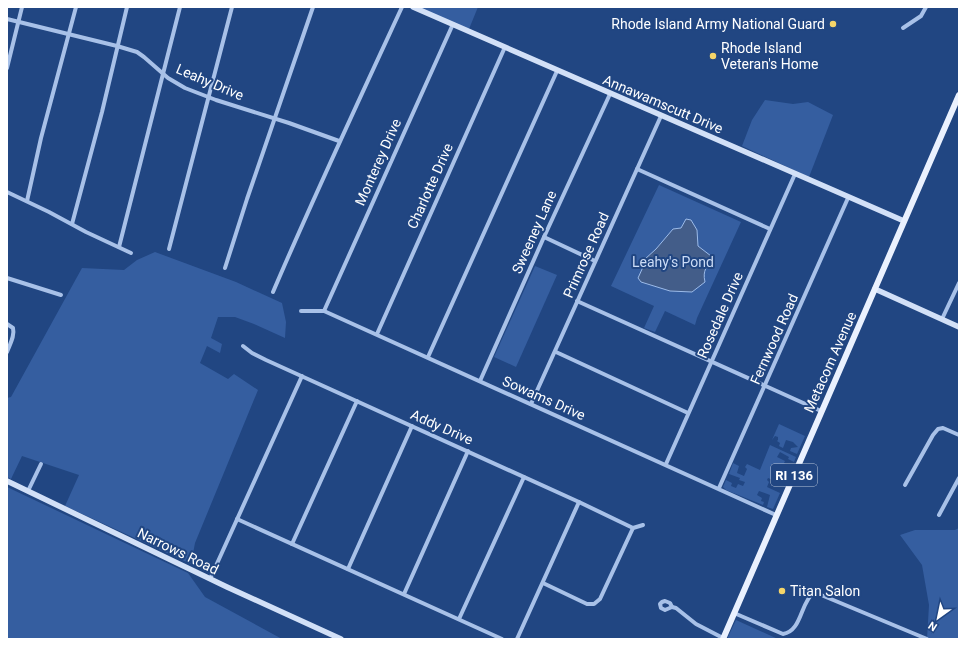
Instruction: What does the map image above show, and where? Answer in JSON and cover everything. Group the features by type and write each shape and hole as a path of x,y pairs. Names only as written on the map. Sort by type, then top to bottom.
{"main road":[{"name":"Metacom Avenue","path":"723,638 959,95"}],"street":[{"path":"7,68 22,7"},
{"path":"27,201 41,138 76,7"},
{"path":"72,224 102,112 127,7"},
{"path":"119,247 180,7"},
{"path":"169,249 196,144 210,97 232,7"},
{"path":"225,268 313,7"},
{"path":"273,292 339,141 402,7"},
{"name":"Annawamscutt Drive","path":"413,7 848,198 904,221"},
{"path":"902,28 920,16 926,7"},
{"name":"Leahy Drive","path":"7,19 137,52 172,81 210,97 339,141"},
{"name":"Monterey Drive","path":"324,311 453,24"},
{"name":"Charlotte Drive","path":"377,334 505,47"},
{"path":"428,357 557,71"},
{"name":"Sweeney Lane","path":"480,381 610,94"},
{"name":"Primrose Road","path":"531,404 556,352 595,260 661,116"},
{"path":"637,169 770,229"},
{"name":"Rosedale Drive","path":"666,464 795,174"},
{"path":"7,192 131,253"},
{"name":"Fernwood Road","path":"719,488 848,198"},
{"path":"544,237 595,260"},
{"path":"7,278 61,294"},
{"path":"942,320 959,283"},
{"path":"875,289 959,327"},
{"path":"577,301 821,411"},
{"name":"Sowams Drive","path":"301,311 324,311 666,464 776,515"},
{"path":"7,324 13,328 12,341 7,352"},
{"name":"Addy Drive","path":"244,346 252,353 633,528"},
{"path":"556,352 688,413"},
{"path":"210,579 302,376"},
{"path":"292,544 357,401"},
{"path":"348,569 412,426"},
{"path":"905,485 938,429 943,428 959,435"},
{"path":"404,594 468,451"},
{"path":"28,491 41,464"},
{"path":"459,619 524,477"},
{"path":"939,515 959,478"},
{"name":"Narrows Road","path":"7,481 210,579 340,639"},
{"path":"517,639 579,502"},
{"path":"237,519 502,639"},
{"path":"543,583 587,604 594,604 600,599 633,528 643,526"},
{"path":"734,613 783,634 791,632 806,601 814,592 927,639"},
{"path":"672,607 676,608 706,630 723,638"}],"green space":[{"path":"416,7 478,7 469,29"},
{"path":"765,100 793,104 808,102 833,115 809,177 742,146 752,120"},
{"name":"Leahy's Pond","path":"659,185 741,222 695,325 665,311 655,332 644,328 654,306 611,286"},
{"path":"155,252 236,282 282,303 286,322 285,338 235,317 218,317 211,338 222,344 220,353 207,346 200,363 228,379 234,374 258,390 195,543 191,564 65,506 79,475 22,456 11,479 7,477 7,398 11,397 82,268 124,270 137,260"},
{"path":"535,266 557,275 516,367 494,357"},
{"path":"779,424 805,436 797,454 790,451 791,448 798,447 793,442 786,440 783,448 779,446 780,443 777,441 778,437 775,436 772,440"},
{"path":"770,445 796,457 794,462 780,452 777,457 785,461 785,467 778,464 775,470 772,469 771,471 779,475 783,469 782,477 786,480 785,482 781,481 777,484 775,483 776,481 768,478 767,480 769,482 767,487 780,493 773,509 767,507 770,495 759,491 757,495 762,498 761,501 764,502 763,505 726,490 723,487 726,480 732,483 731,486 736,488 738,484 743,486 745,482 739,480 740,478 729,474 733,463 739,466 737,473 744,476 747,469 745,467 747,464 760,470"},
{"path":"7,487 188,573 205,597 282,639 7,639"},
{"path":"959,528 959,639 927,639 929,605 922,565 900,535 915,530 955,530"},
{"path":"736,620 778,639 727,639"}],"shaded area":[{"path":"686,219 691,220 697,230 698,246 711,256 704,274 705,282 692,292 670,291 641,282 638,278 645,259 656,249 673,229 681,228"}],"place":[{"name":"Rhode Island Army National Guard","path":"833,24"},
{"name":"Rhode Island Veteran's Home","path":"713,56"},
{"name":"Titan Salon","path":"782,591"}]}
